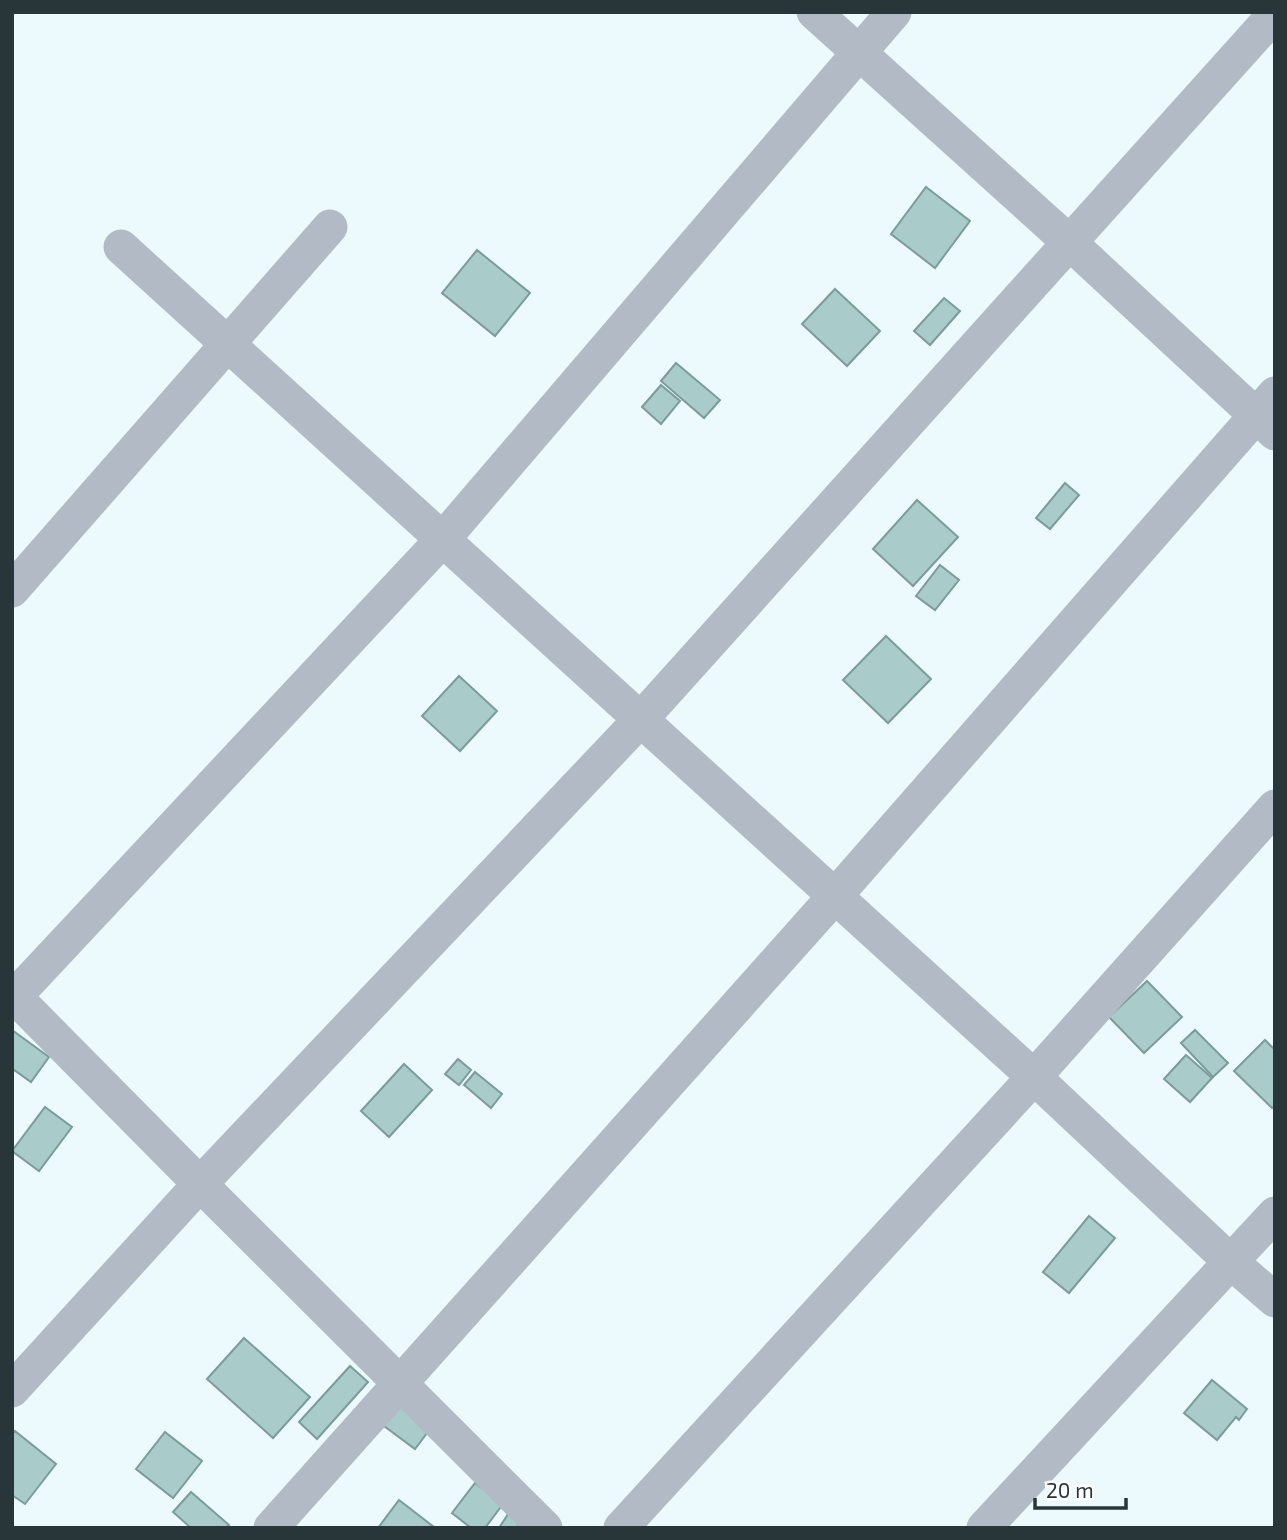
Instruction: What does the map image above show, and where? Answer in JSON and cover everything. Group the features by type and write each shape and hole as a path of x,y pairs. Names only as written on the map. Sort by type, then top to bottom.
{"street":[{"path":"271,1528 1268,414 1069,242 814,12"},
{"path":"545,1528 14,995 443,539 894,12"},
{"path":"12,1390 200,1184 641,719 1275,14"},
{"path":"12,590 330,227"},
{"path":"121,247 1034,1077 1275,1300"},
{"path":"621,1528 1034,1077 1275,807"},
{"path":"984,1528 1275,1214"}],"building":[{"path":"926,187 970,221 935,268 891,234"},
{"path":"477,250 530,293 495,336 442,293"},
{"path":"835,289 880,331 847,366 802,324"},
{"path":"944,298 960,311 930,345 914,331"},
{"path":"676,363 720,400 704,418 661,381"},
{"path":"661,385 680,401 661,424 642,407"},
{"path":"1065,483 1079,495 1050,529 1036,518"},
{"path":"917,500 958,537 913,586 873,549"},
{"path":"940,565 959,580 935,610 916,596"},
{"path":"886,636 931,679 888,723 843,680"},
{"path":"459,676 497,711 460,751 422,716"},
{"path":"1147,981 1182,1017 1144,1053 1109,1017"},
{"path":"12,1030 49,1057 31,1082 14,1070 12,1073"},
{"path":"1195,1030 1228,1063 1213,1077 1181,1043"},
{"path":"1265,1040 1275,1050 1275,1106 1272,1108 1234,1071"},
{"path":"1186,1055 1212,1078 1190,1102 1164,1079"},
{"path":"458,1059 471,1070 459,1085 445,1074"},
{"path":"404,1064 432,1090 389,1137 361,1111"},
{"path":"475,1072 502,1094 491,1108 464,1085"},
{"path":"45,1107 72,1127 39,1171 12,1151"},
{"path":"1089,1216 1115,1238 1069,1293 1043,1272"},
{"path":"244,1338 310,1397 273,1438 207,1379"},
{"path":"350,1366 368,1382 317,1439 299,1422"},
{"path":"1212,1380 1247,1409 1239,1420 1236,1417 1217,1440 1184,1413"},
{"path":"397,1400 433,1425 415,1449 380,1423"},
{"path":"15,1431 56,1464 25,1504 12,1495 12,1435"},
{"path":"165,1432 202,1461 173,1498 136,1469"},
{"path":"475,1483 503,1504 485,1528 471,1528 452,1513"},
{"path":"191,1492 229,1525 226,1528 191,1528 173,1512"},
{"path":"399,1500 434,1527 434,1528 378,1528"},
{"path":"510,1511 520,1528 499,1528"}]}
